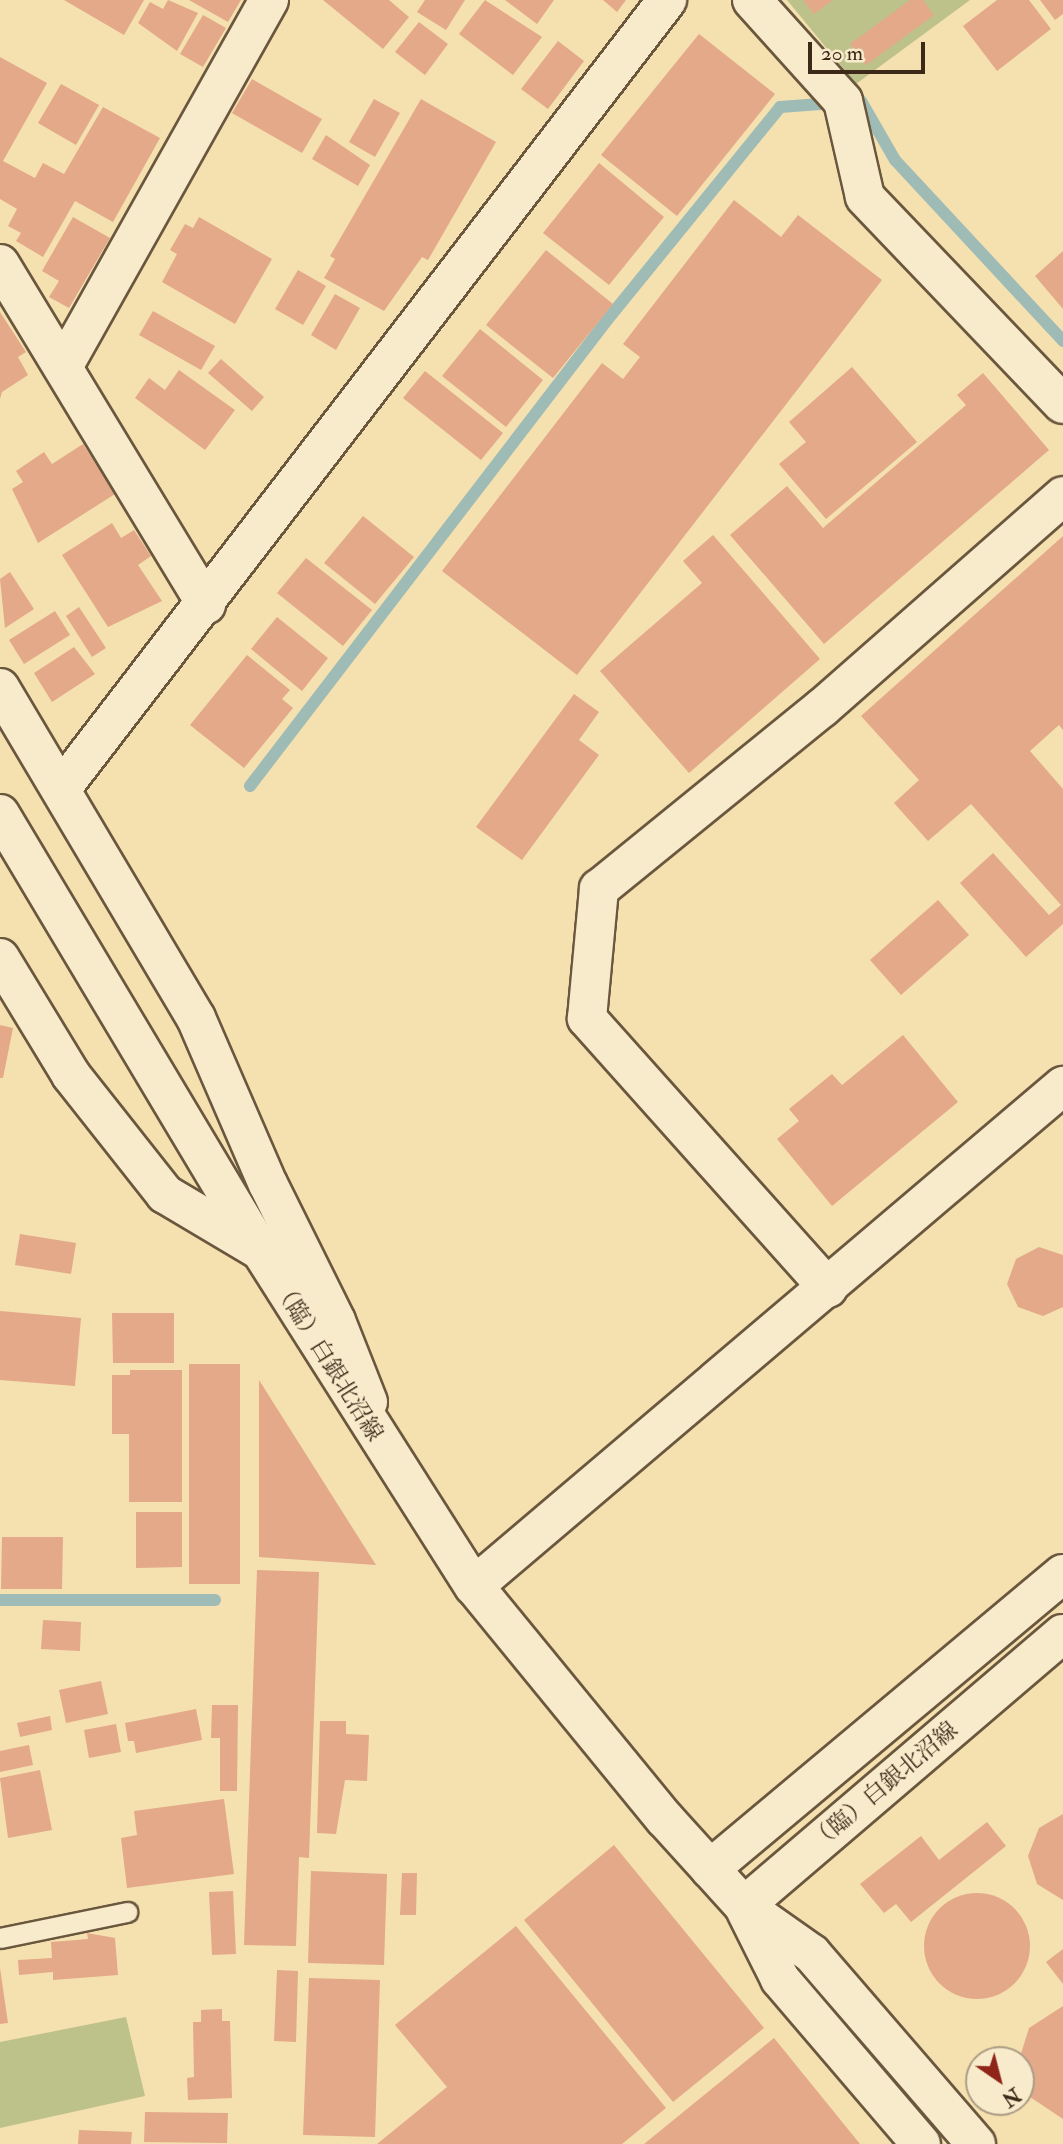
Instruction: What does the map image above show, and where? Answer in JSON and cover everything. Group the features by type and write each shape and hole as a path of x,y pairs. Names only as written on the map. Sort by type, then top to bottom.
{"street":[{"path":"63,367 269,0"},
{"path":"61,789 206,604 667,0"},
{"path":"752,0 843,101 865,197 1063,404"},
{"path":"0,264 206,604"},
{"path":"828,1288 587,1018 599,890 822,708 1063,496"},
{"path":"0,688 196,1018 268,1184 336,1321 391,1463"},
{"name":"（臨）白銀北沼線","path":"0,814 261,1251 391,1463 474,1587 744,1906 1063,1634"},
{"path":"0,958 71,1075 165,1194 261,1251"},
{"path":"474,1587 1063,1086"},
{"name":"（臨）白銀北沼線","path":"710,1869 1063,1574"},
{"path":"744,1906 780,1979 922,2144"},
{"path":"744,1906 812,1954 976,2144"}],"lane":[{"path":"0,1938 127,1912"}],"green space":[{"path":"787,0 970,0 856,84"},
{"path":"126,2017 145,2096 0,2128 0,2042"}],"building":[{"path":"64,0 144,0 124,35"},
{"path":"168,0 198,13 177,51 138,23 150,2 163,9"},
{"path":"189,0 241,0 228,22"},
{"path":"323,0 389,0 409,17 383,49"},
{"path":"425,0 465,0 446,30 417,12"},
{"path":"485,0 542,37 513,75 459,34"},
{"path":"505,0 554,0 537,24"},
{"path":"603,0 626,0 617,12"},
{"path":"803,0 833,0 814,14"},
{"path":"910,0 923,0 934,15 866,65 850,44"},
{"path":"997,0 1029,0 1051,29 997,71 963,26"},
{"path":"1040,0 1063,0 1063,14 1055,20"},
{"path":"203,15 226,28 203,67 180,54"},
{"path":"419,22 448,44 425,75 395,52"},
{"path":"699,34 775,94 677,216 601,155"},
{"path":"558,41 584,61 548,109 521,89"},
{"path":"0,57 47,83 3,161 35,178 43,163 64,174 103,107 160,138 113,222 75,201 43,257 16,241 21,233 8,226 17,209 0,199"},
{"path":"252,79 322,119 302,153 232,113"},
{"path":"61,84 99,105 76,145 38,123"},
{"path":"374,99 400,113 375,157 349,142"},
{"path":"421,99 496,142 428,260 422,257 384,311 324,278 335,259 330,256"},
{"path":"326,135 370,165 358,186 312,159"},
{"path":"599,163 664,217 609,285 543,233"},
{"path":"734,200 781,237 798,215 882,280 577,675 442,571 602,363 623,379 640,357 623,344"},
{"path":"73,217 110,238 69,308 49,297 59,281 42,271"},
{"path":"199,217 272,259 235,324 162,282 177,254 170,250 185,224 193,228"},
{"path":"546,250 613,304 553,378 486,325"},
{"path":"1063,251 1063,309 1035,276"},
{"path":"298,270 326,286 303,325 275,309"},
{"path":"335,294 360,308 336,350 311,335"},
{"path":"153,311 215,346 201,370 139,335"},
{"path":"0,312 26,352 18,357 28,375 2,392 0,399"},
{"path":"480,329 543,380 506,427 442,376"},
{"path":"221,359 264,397 252,411 208,373"},
{"path":"852,367 917,442 826,519 779,464 806,442 789,422"},
{"path":"179,370 235,410 205,450 135,398 149,378 165,390"},
{"path":"425,371 503,433 481,460 403,398"},
{"path":"983,373 1049,450 824,644 730,535 787,486 823,528 966,405 957,395"},
{"path":"83,444 115,494 38,543 12,489 23,482 16,471 44,452 52,464"},
{"path":"363,516 414,557 375,604 324,563"},
{"path":"112,523 121,538 134,530 151,556 138,565 162,601 108,627 62,555"},
{"path":"713,535 820,659 689,773 600,671 702,583 683,561"},
{"path":"1063,536 1063,730 1059,725 1030,751 1063,789 1063,924 1026,957 960,883 993,853 1049,915 1061,905 971,804 928,841 894,803 919,780 861,716"},
{"path":"306,558 372,610 343,646 277,593"},
{"path":"10,572 34,609 5,628 0,579"},
{"path":"79,607 106,648 92,657 66,616"},
{"path":"55,611 70,635 24,664 9,640"},
{"path":"277,617 328,658 302,691 251,649"},
{"path":"74,647 95,674 52,702 34,673"},
{"path":"247,655 290,690 282,699 293,708 244,768 190,725"},
{"path":"574,694 599,712 579,740 599,755 522,860 476,827"},
{"path":"938,900 969,935 901,995 870,960"},
{"path":"0,1025 13,1028 3,1078 0,1078"},
{"path":"903,1035 958,1102 832,1206 777,1139 799,1121 789,1109 832,1074 842,1085"},
{"path":"20,1234 76,1243 71,1274 15,1265"},
{"path":"1039,1247 1063,1255 1063,1307 1043,1316 1018,1307 1007,1284 1016,1259"},
{"path":"0,1311 81,1318 75,1386 0,1380"},
{"path":"112,1313 174,1313 174,1363 113,1363"},
{"path":"189,1364 240,1364 240,1584 189,1584"},
{"path":"130,1370 182,1370 182,1502 129,1502 129,1434 112,1434 112,1375 130,1375"},
{"path":"259,1380 376,1565 259,1557"},
{"path":"136,1512 182,1512 182,1567 136,1568"},
{"path":"2,1537 63,1537 62,1589 1,1589"},
{"path":"257,1570 319,1572 309,1858 299,1857 296,1946 244,1945"},
{"path":"43,1620 81,1622 80,1651 41,1649"},
{"path":"101,1681 108,1714 66,1723 59,1690"},
{"path":"212,1705 238,1705 237,1791 220,1791 220,1738 211,1738"},
{"path":"196,1709 202,1740 136,1753 134,1741 128,1741 125,1723"},
{"path":"50,1716 52,1730 20,1737 17,1723"},
{"path":"320,1721 346,1721 346,1734 369,1735 367,1781 345,1780 336,1834 317,1833"},
{"path":"116,1724 121,1752 89,1758 84,1730"},
{"path":"29,1745 33,1765 0,1772 0,1751"},
{"path":"40,1770 52,1830 8,1838 0,1778"},
{"path":"224,1799 234,1874 127,1888 121,1838 137,1835 134,1811"},
{"path":"1063,1814 1063,1900 1037,1884 1028,1856 1039,1828"},
{"path":"987,1822 1006,1846 911,1922 896,1904 884,1913 860,1884 921,1836 939,1860"},
{"path":"614,1845 764,2028 673,2102 524,1920"},
{"path":"311,1871 387,1874 384,1965 308,1963"},
{"path":"402,1873 417,1873 416,1915 400,1915"},
{"path":"233,1891 236,1954 212,1955 209,1892"},
{"path":"977,1893 997,1897 1015,1908 1026,1926 1030,1946 1026,1966 1015,1984 997,1995 977,1999 957,1995 939,1984 928,1966 924,1946 928,1926 939,1908 957,1897"},
{"path":"516,1926 666,2108 622,2144 377,2144 447,2087 395,2025"},
{"path":"87,1933 115,1938 118,1975 53,1980 53,1972 19,1975 18,1960 52,1958 51,1942 88,1939"},
{"path":"1063,1949 1063,1984 1046,1962"},
{"path":"0,1968 8,2023 0,2024"},
{"path":"277,1970 298,1971 296,2042 274,2041"},
{"path":"309,1978 380,1980 375,2137 303,2135"},
{"path":"1063,2006 1063,2119 1035,2100 1035,2046 1023,2046 1029,2028"},
{"path":"222,2009 222,2021 230,2021 232,2098 188,2100 187,2078 194,2077 193,2022 201,2022 201,2010"},
{"path":"774,2038 860,2144 644,2144"},
{"path":"145,2112 228,2113 227,2143 144,2142"},
{"path":"79,2130 132,2132 131,2144 78,2144"}],"waterway":[{"path":"250,786 608,319 780,107 861,101 895,160 1063,341"},
{"path":"0,1600 215,1600"}]}
